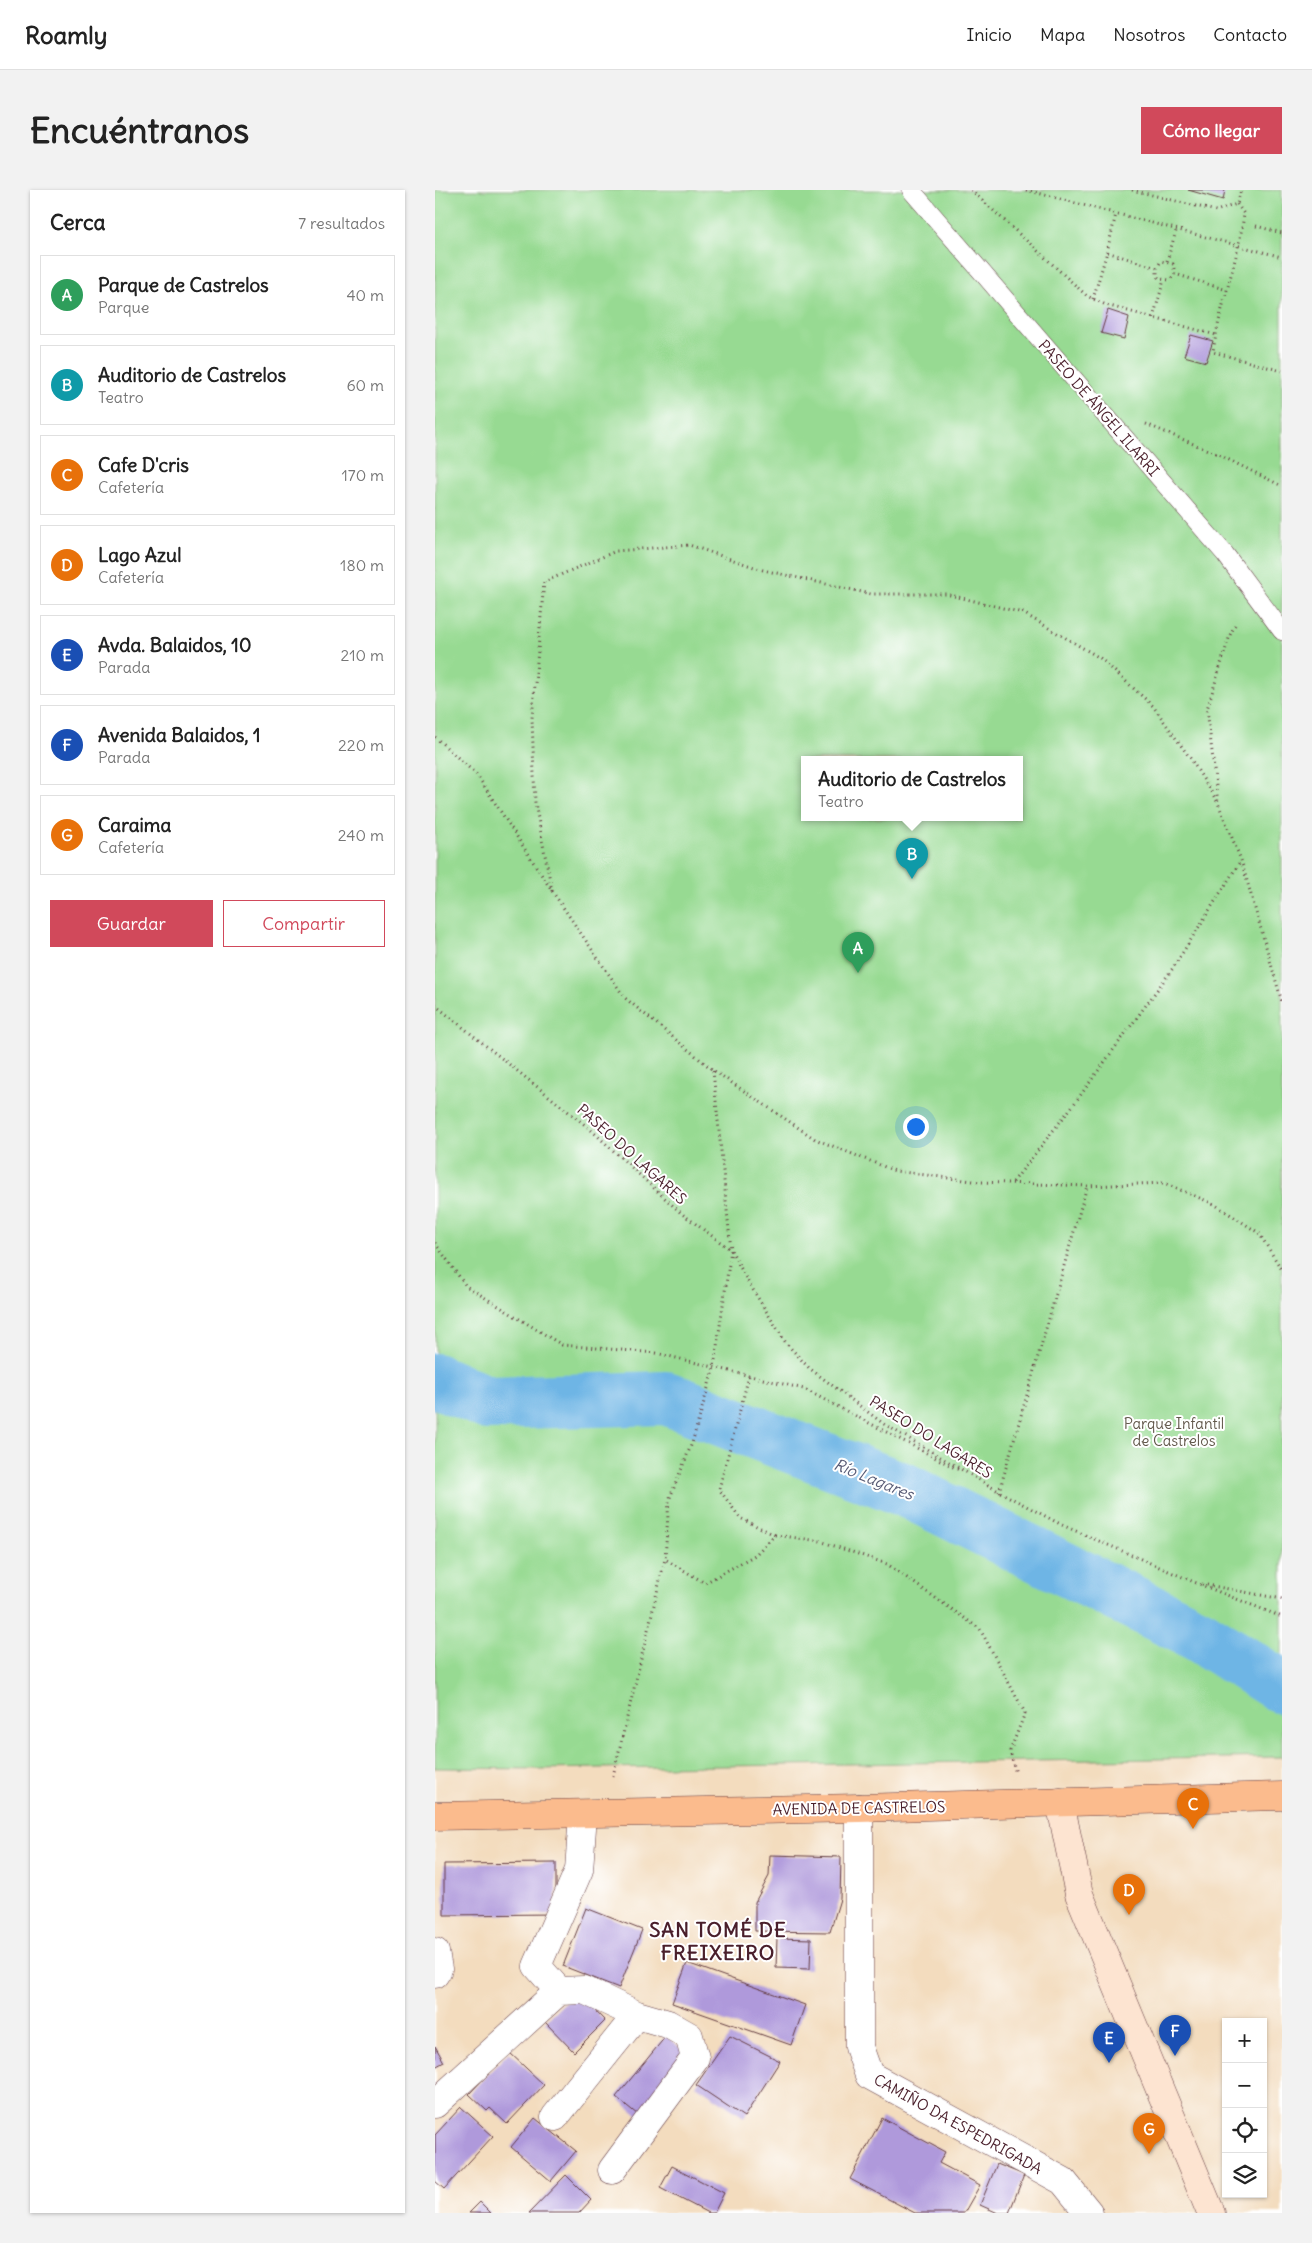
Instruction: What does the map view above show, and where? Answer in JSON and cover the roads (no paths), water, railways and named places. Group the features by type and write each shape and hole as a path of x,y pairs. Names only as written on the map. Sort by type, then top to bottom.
{"main road":[{"name":"AVENIDA DE CASTRELOS","path":"435,1816 859,1808 1282,1796"},
{"path":"1060,1802 1079,1894 1211,2213"}],"street":[{"name":"CAMIÑO DA ESPEDRIGADA","path":"859,1808 859,2047 869,2075 1063,2181 1089,2213"},
{"path":"559,1992 537,1966 579,1870 583,1814"},
{"path":"435,1952 438,1969 435,1974"},
{"path":"435,2104 559,1992 584,1990 637,2015 668,2024 689,2036 695,2058 612,2170"},
{"path":"555,2117 637,2015"}],"lane":[{"name":"PASEO DE ÁNGEL ILARRI","path":"911,190 1225,554 1282,631"}],"waterway":[{"name":"Río Lagares","path":"435,1380 488,1403 666,1398 905,1490 1199,1635 1282,1687"}],"place":[{"name":"Auditorio de Castrelos","path":"912,879"},
{"name":"Parque de Castrelos","path":"858,973"},
{"name":"Cafe D'cris","path":"1193,1829"},
{"name":"Lago Azul","path":"1129,1915"},
{"name":"Avenida Balaidos, 1","path":"1175,2056"},
{"name":"Avda. Balaidos, 10","path":"1109,2063"},
{"name":"Caraima","path":"1149,2154"}],"district":[{"name":"SAN TOMÉ DE FREIXEIRO","path":"718,1940"}],"park label":[{"name":"Parque Infantil de Castrelos","path":"1174,1432"}]}
